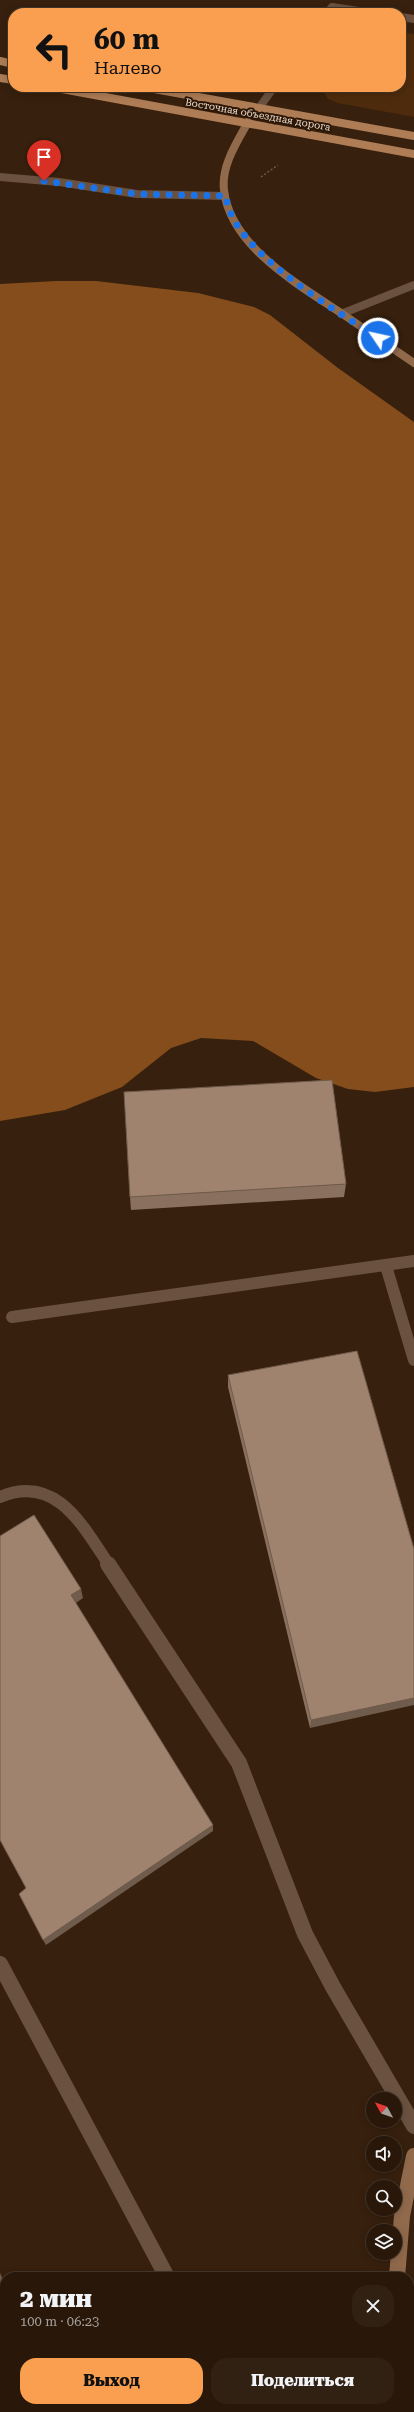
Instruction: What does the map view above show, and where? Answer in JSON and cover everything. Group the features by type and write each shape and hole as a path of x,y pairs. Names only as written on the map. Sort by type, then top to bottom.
{"main road":[{"name":"Восточная объездная дорога","path":"79,92 248,122 414,154"},
{"name":"Восточная объездная дорога","path":"171,92 414,136"},
{"path":"259,108 248,122 237,143 225,172 226,196 233,217 264,255 304,289 414,363"},
{"path":"397,2272 398,2254 408,2180 414,2156"}],"lane":[{"path":"337,0 332,7 339,8"},
{"path":"259,108 270,92"},
{"path":"0,177 59,182 137,194 226,196"},
{"path":"341,314 414,285"},
{"path":"12,1317 414,1261"},
{"path":"386,1266 414,1360"},
{"path":"0,1496 12,1490 38,1490 63,1503 77,1517 239,1764 305,1934 333,1987 414,2126"},
{"path":"0,1964 164,2272"}],"path":[{"path":"260,180 268,170 280,163"}],"shaded area":[{"path":"406,33 414,34 414,117 338,103 328,99 324,92 406,92"},
{"path":"56,281 96,281 198,293 254,307 270,315 338,368 414,422 414,1087 375,1092 348,1089 316,1078 253,1041 201,1038 171,1048 122,1087 65,1110 0,1121 0,284"}],"building":[{"path":"332,1080 346,1184 130,1197 124,1092"},
{"path":"357,1351 414,1549 414,1698 311,1720 228,1375"},
{"path":"34,1515 81,1589 71,1595 213,1825 43,1940 19,1894 26,1888 0,1840 0,1536"}],"route":[{"path":"44,181 137,194 226,196 226,203 243,232 254,246 273,265 304,289 378,338"}]}
